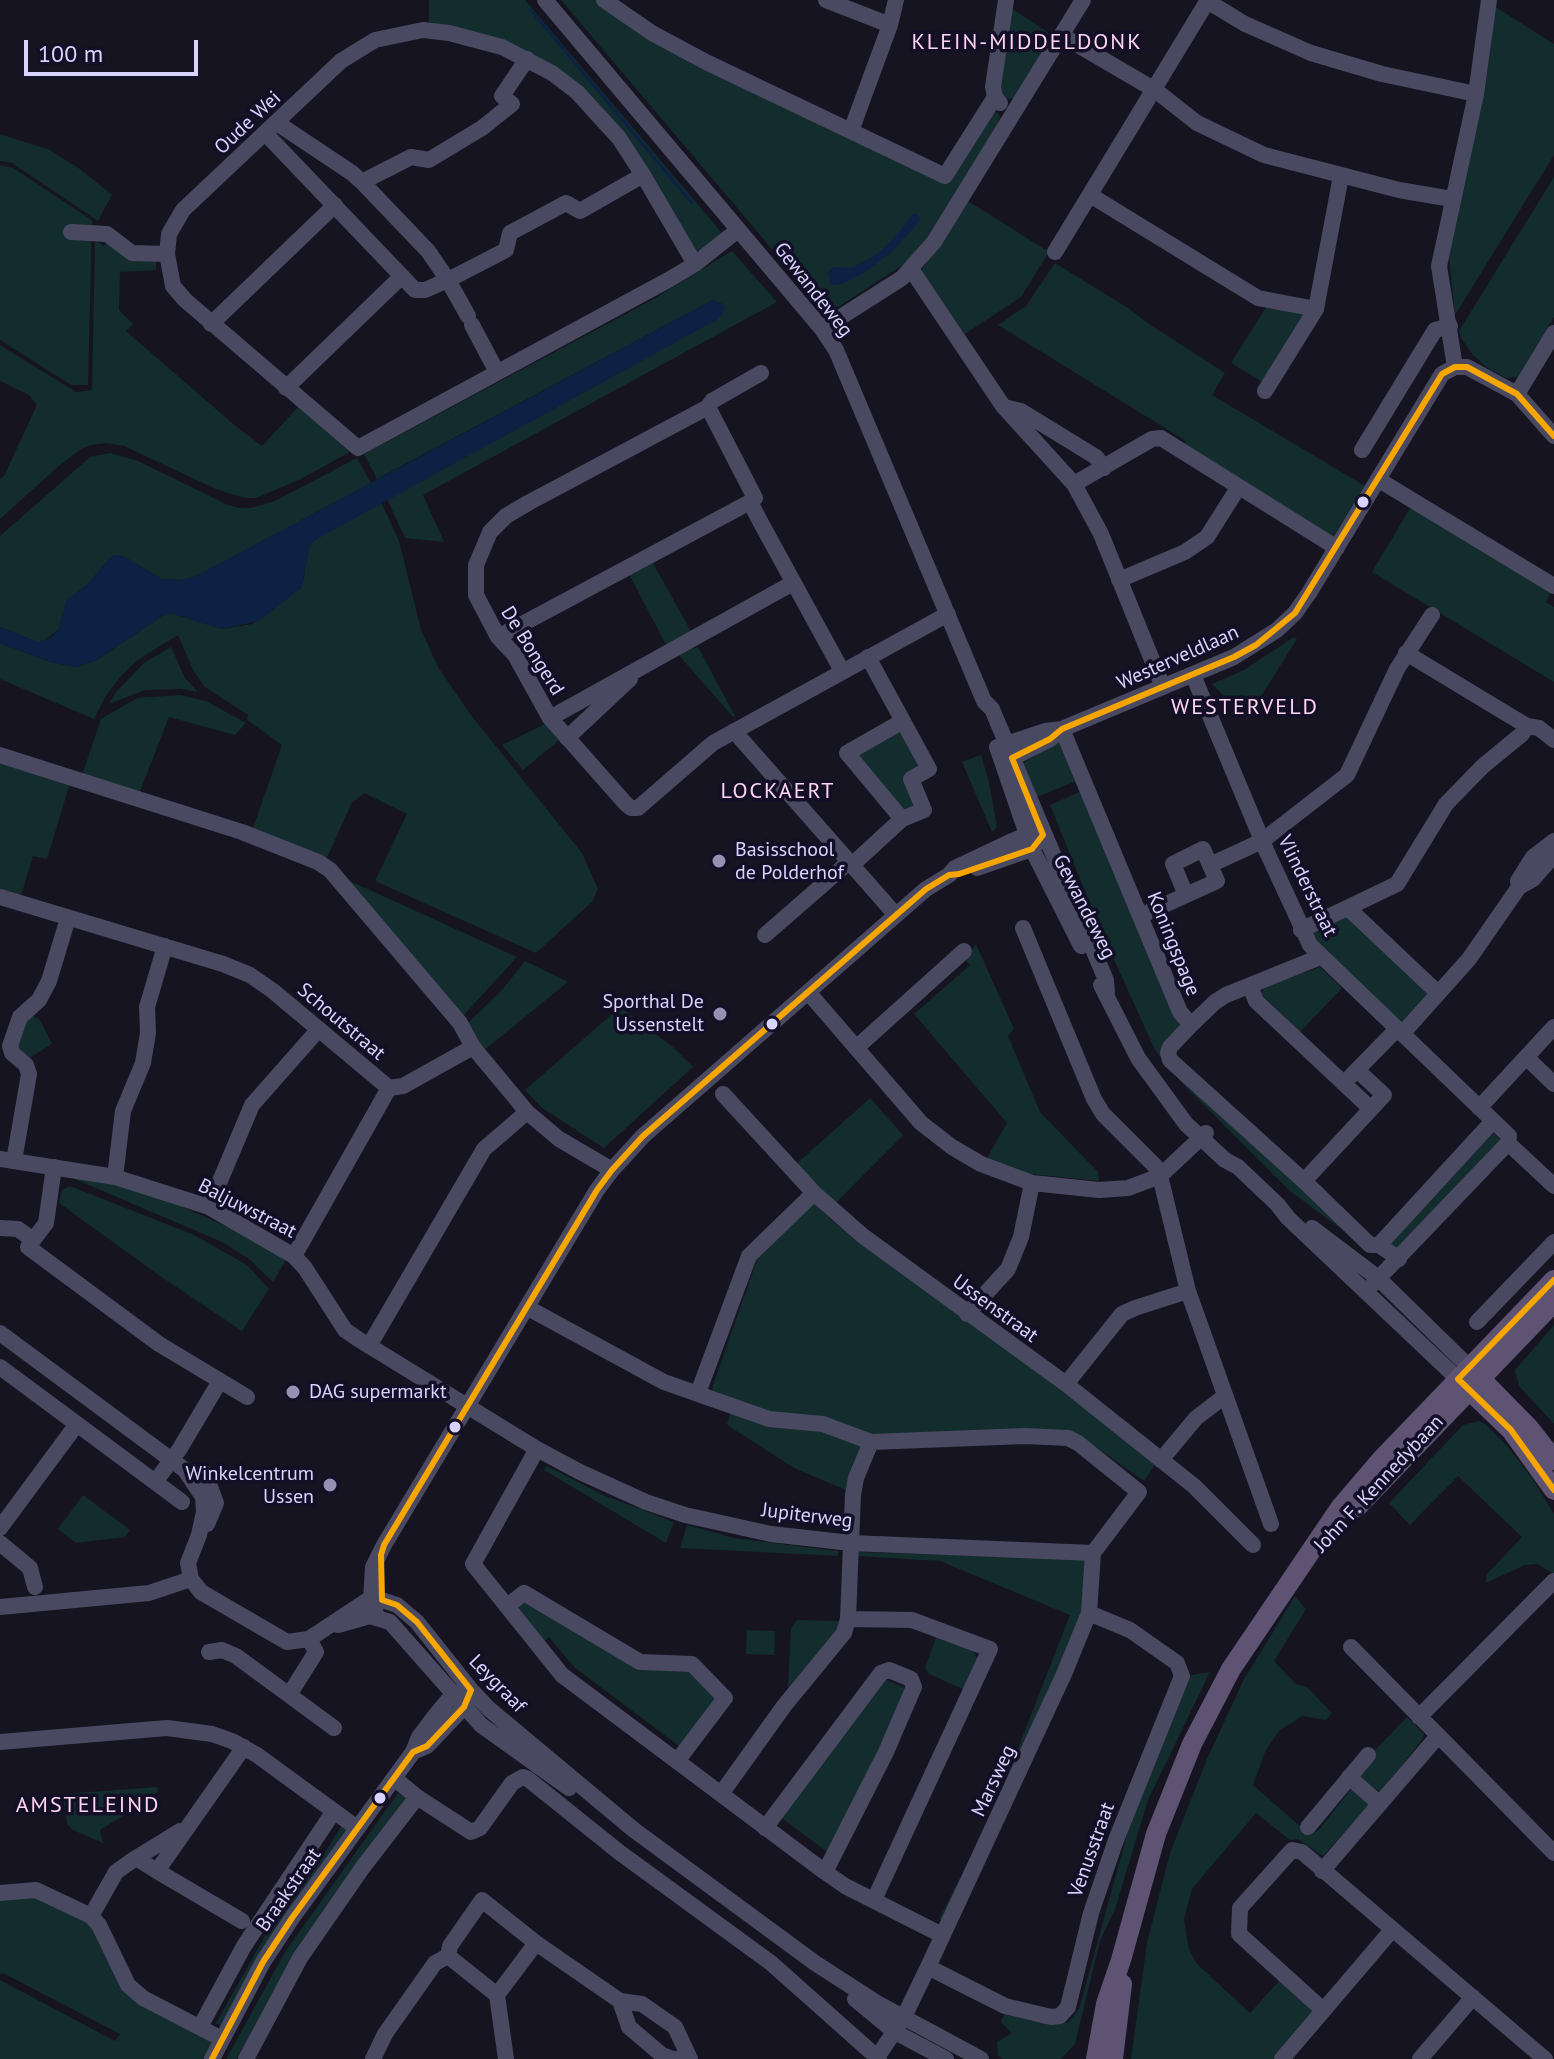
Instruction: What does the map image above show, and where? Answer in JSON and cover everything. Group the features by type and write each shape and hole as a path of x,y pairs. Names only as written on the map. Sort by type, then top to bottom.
{"main road":[{"name":"John F. Kennedybaan","path":"1121,1960 1156,1834 1192,1744 1231,1669 1300,1569 1554,1280"},
{"name":"John F. Kennedybaan","path":"1469,1379 1554,1302"},
{"path":"1469,1379 1529,1428 1554,1460"},
{"path":"1469,1379 1554,1490"},
{"path":"1096,2059 1106,2004 1121,1960"},
{"path":"1113,2059 1123,1978 1121,1960"},
{"path":"1087,2059 1100,2032"}],"street":[{"name":"Gewandeweg","path":"545,0 822,329 849,377 984,701 984,713 1006,752 1053,893 1138,1058 1186,1124 1204,1135 1225,1160 1238,1167 1288,1218 1372,1284 1469,1379"},
{"path":"604,0 652,33 706,62 945,176 995,97"},
{"path":"826,0 890,25"},
{"path":"851,131 890,25 896,0"},
{"path":"1004,0 993,87 995,97 1013,111"},
{"path":"822,329 902,278 934,242 1083,0"},
{"path":"1489,0 1476,94 1439,266 1455,367 1467,367 1517,394 1554,436"},
{"path":"1055,252 1208,1 1245,24 1311,53 1382,74 1476,94"},
{"name":"Oude Wei","path":"167,254 169,234 177,217 341,61 375,40 423,30 449,33 502,47 527,59 577,92 599,114 643,175 695,264"},
{"path":"1061,35 1155,90 1197,123 1264,155 1399,190 1452,199"},
{"path":"362,182 411,157 429,160 482,128 512,104 502,96 527,59"},
{"path":"272,128 352,173 428,251 448,280 497,372"},
{"path":"272,128 335,205 415,290 425,290 448,280 506,250 510,233 566,203 580,211 643,175"},
{"path":"1265,391 1316,309 1341,176"},
{"path":"1090,195 1258,298 1316,309"},
{"path":"211,324 335,205"},
{"path":"71,232 107,234 132,253 167,254 173,286 211,324 358,448 695,264 738,230"},
{"path":"911,269 1003,406 1074,484 1101,534 1163,687"},
{"path":"286,388 402,276"},
{"path":"1362,450 1435,330 1450,326"},
{"path":"1517,394 1554,333"},
{"name":"Westerveldlaan","path":"1006,752 1045,731 1062,729 1234,657 1277,630 1295,613 1337,548 1442,374 1455,367"},
{"name":"De Bongerd","path":"734,731 713,743 638,808 631,808 550,718 515,655 498,637 476,595 476,565 490,532 506,516 708,407 712,401 761,373"},
{"path":"1003,406 1021,411 1096,457 1104,468"},
{"path":"498,637 755,498 708,407"},
{"path":"1074,484 1152,439 1161,438 1337,548"},
{"path":"1379,480 1554,586"},
{"path":"1119,580 1185,552 1207,537 1238,488"},
{"path":"750,502 842,671"},
{"path":"550,718 793,583"},
{"path":"895,914 734,731 948,614"},
{"path":"1210,865 1262,841 1347,775 1406,653 1432,615"},
{"path":"1406,653 1527,726 1539,728 1554,740"},
{"path":"765,935 902,819 924,810 911,779 929,769 868,657"},
{"path":"567,738 642,667"},
{"name":"Vlinderstraat","path":"1193,675 1301,930 1320,957 1509,1136 1508,1143 1554,1186"},
{"path":"902,819 847,753 903,721"},
{"path":"1301,930 1397,884 1446,804 1527,726"},
{"name":"Koningspage","path":"1062,729 1180,1012 1191,1025 1170,1047 1170,1060 1370,1245 1379,1245 1399,1259"},
{"path":"0,755 242,832 312,859 330,870 460,1023 473,1047 527,1112 559,1139 612,1170"},
{"path":"0,1367 77,1424 169,1471 202,1478 209,1484 215,1494 213,1513 199,1535 188,1563 191,1579 201,1592 281,1640 302,1642 334,1625 364,1616 377,1605 381,1555 597,1190 612,1170 643,1136 926,889 949,875 959,874 1034,839"},
{"path":"1519,887 1518,881 1533,857 1554,841"},
{"path":"1140,916 1217,881 1203,849 1173,864 1186,895"},
{"path":"1344,1083 1438,993 1469,959 1519,887 1533,879 1554,855"},
{"name":"Schoutstraat","path":"0,897 250,975 389,1088 403,1086 473,1047"},
{"name":"Vlinderstraat","path":"1348,908 1438,993"},
{"path":"7,1160 29,1074 26,1065 6,1048 20,1017 39,1000 49,981 68,918"},
{"path":"1023,928 1094,1099 1103,1114 1156,1167 1160,1176 1188,1291 1271,1524"},
{"path":"115,1177 123,1111 143,1063 148,1033 147,1007 165,946"},
{"path":"856,1048 964,951"},
{"path":"1191,1025 1215,1002 1320,957"},
{"path":"1250,986 1256,1001 1371,1109"},
{"path":"808,992 921,1123 981,1164 1032,1183 1099,1190 1128,1188 1160,1176 1204,1135"},
{"path":"1479,1108 1554,1027"},
{"path":"209,1207 252,1105 319,1029"},
{"path":"1526,1057 1554,1084"},
{"path":"1304,1181 1384,1095 1357,1070"},
{"path":"294,1256 389,1088"},
{"name":"Ussenstraat","path":"723,1094 814,1193 863,1236 1066,1384 1194,1486 1253,1545"},
{"path":"369,1346 484,1149 527,1112"},
{"path":"1379,1245 1493,1121"},
{"path":"1372,1284 1508,1143"},
{"name":"Baljuwstraat","path":"7,1160 115,1177 209,1207 294,1256 345,1330 468,1406"},
{"path":"54,1167 46,1223 28,1247 159,1344 247,1397"},
{"path":"967,1314 1008,1269 1021,1237 1032,1183"},
{"path":"698,1393 749,1256 814,1193"},
{"path":"0,1228 18,1229 33,1240"},
{"path":"1477,1322 1554,1242"},
{"path":"1066,1384 1122,1314 1188,1291"},
{"path":"528,1308 664,1382 769,1419 823,1424 871,1442 1025,1436 1068,1438 1139,1492 1093,1553"},
{"path":"0,1333 169,1471 182,1502"},
{"path":"169,1471 220,1381"},
{"path":"1161,1460 1196,1418 1225,1396"},
{"name":"Jupiterweg","path":"468,1406 537,1449 606,1485 685,1515 771,1534 851,1543 1093,1553"},
{"path":"0,1528 77,1424"},
{"path":"721,1794 784,1706 844,1633 848,1619 856,1478 871,1442"},
{"path":"537,1449 473,1564 562,1675 845,1886 942,1935"},
{"path":"0,1543 30,1568 35,1587 54,1603"},
{"name":"Marsweg","path":"877,2059 899,2025 1004,1808 1089,1613 1093,1553"},
{"path":"0,1607 149,1593 191,1579"},
{"path":"1419,1717 1554,1581"},
{"path":"19,1606 35,1587"},
{"path":"507,1606 524,1593 640,1662 692,1664 725,1698 678,1760"},
{"name":"Leygraaf","path":"377,1605 397,1605 417,1622 489,1709 634,1830"},
{"name":"Leygraaf","path":"377,1605 481,1725 521,1756 634,1830 946,2059"},
{"name":"Venusstraat","path":"928,1967 1005,2006 1051,2017 1060,2016 1068,2007 1091,1913 1116,1840 1182,1676 1177,1663 1130,1630 1089,1613"},
{"path":"848,1619 912,1620 990,1649 874,1900"},
{"path":"289,1695 316,1652 309,1639"},
{"path":"1351,1647 1554,1853"},
{"path":"209,1652 222,1650 236,1656 334,1728"},
{"path":"765,1828 881,1673 889,1670 911,1679 914,1687 886,1752 825,1872"},
{"path":"458,1701 471,1690"},
{"name":"Braakstraat","path":"212,2059 263,1962 413,1752 419,1737 458,1701"},
{"path":"0,1742 167,1728 212,1734 244,1747 357,1828"},
{"path":"1322,1871 1438,1736"},
{"path":"157,1871 244,1747"},
{"path":"1308,1827 1368,1755"},
{"path":"394,1778 471,1832 480,1828 512,1783 523,1777 528,1779 619,1852 771,1963 877,2059"},
{"path":"1349,1777 1380,1804"},
{"path":"246,2059 300,1958 363,1867 417,1797"},
{"name":"Braakstraat","path":"200,2027 244,1946 334,1811"},
{"path":"91,1916 116,1872 185,1829"},
{"path":"1323,2010 1239,1934 1238,1928 1240,1908 1289,1852 1298,1850 1545,2059"},
{"path":"136,1858 242,1921"},
{"path":"0,1893 36,1890 91,1916 99,1925 128,1985 143,1998 222,2039"},
{"path":"448,1956 450,1946 482,1900 536,1943 620,2001 642,2004 675,2027 690,2059 673,2059 662,2055 629,2027 620,2001"},
{"path":"1282,2059 1392,1930"},
{"path":"497,1995 536,1943"},
{"path":"448,1956 497,1995 506,2059"},
{"path":"373,2059 385,2034 435,1963 448,1956"},
{"path":"1420,2059 1473,1997"},
{"name":"Leygraaf","path":"899,2025 981,2059"}],"green space":[{"path":"429,0 525,0 722,233 701,252 696,251 578,84 429,25"},
{"path":"561,0 596,0 945,183 988,115 996,112 1000,116 998,124 927,238 909,261 827,314"},
{"path":"1494,6 1554,44 1554,155 1455,315 1449,257"},
{"path":"1011,8 1052,35 1015,98 1007,99 1000,93"},
{"path":"0,134 50,150 112,195 98,221 12,163 0,161"},
{"path":"0,165 13,168 92,220 88,385 71,385 0,340"},
{"path":"1554,177 1554,317 1518,377 1506,378 1473,355 1459,331"},
{"path":"968,201 1049,252 1021,297 965,334 921,271"},
{"path":"95,240 104,246 108,240 156,258 156,270 120,272 119,310 133,324 126,331 232,423 262,446 299,406 350,452 299,480 256,498 245,498 216,489 124,446 107,443 91,445 59,466 0,519 0,479 37,405 29,395 0,381 0,345 76,392 92,390"},
{"path":"732,251 777,302 423,495 444,542 405,538 387,499 601,383 713,300 377,479 364,454 652,300"},
{"path":"1055,263 1225,373 1212,395 1365,486 1332,538 1184,446 1186,441 998,325 1026,306"},
{"path":"1268,304 1309,313 1264,383 1231,363"},
{"path":"110,453 138,461 238,508 251,508 275,501 357,458 371,483 195,577 161,579 125,557 115,555 87,585 66,601 59,629 44,641 37,642 0,627 0,536 90,457"},
{"path":"381,502 399,541 421,630 438,667 470,714 582,853 598,889 592,902 536,953 375,881 407,814 364,793 351,804 326,860 252,831 282,745 247,720 248,715 205,687 194,672 178,635 136,661 122,675 107,694 94,719 0,679 0,643 50,662 75,667 97,660 171,613 222,629 252,624 302,587 309,547 313,541"},
{"path":"1412,505 1552,590 1546,602 1554,607 1554,682 1372,572"},
{"path":"650,558 692,633 667,647 627,570"},
{"path":"1294,637 1297,639 1247,719 1212,684 1244,670"},
{"path":"690,644 693,649 698,647 735,716 676,652"},
{"path":"171,647 185,678 198,692 145,690 109,704 116,692 144,663"},
{"path":"180,695 206,701 246,723 235,735 169,717 139,794 81,778 101,719 137,698"},
{"path":"545,724 559,740 523,770 502,745"},
{"path":"901,725 924,764 904,774 918,806 905,812 852,751"},
{"path":"1061,741 1079,780 1037,797 1023,763"},
{"path":"981,755 997,827 992,832 962,762"},
{"path":"0,760 70,783 47,859 33,856 20,899 0,892"},
{"path":"1084,790 1180,1025 1180,1032 1160,1056 1352,1237 1290,1191 1181,1082 1155,1050 1102,933 1050,805"},
{"path":"350,881 517,957 463,1016 348,883"},
{"path":"1348,916 1431,994 1403,1029 1329,961 1311,931"},
{"path":"976,944 1014,1029 1008,1036 1040,1112 1098,1172 1099,1181 1031,1174 1008,1169 987,1158 1007,1123 914,1014 970,965 965,959"},
{"path":"525,961 568,982 483,1051 468,1023 502,990"},
{"path":"1320,967 1342,988 1300,1032 1260,993 1266,986"},
{"path":"620,1007 674,1048 693,1067 604,1148 542,1108 525,1090"},
{"path":"30,1014 40,1020 52,1044 26,1060 16,1052 23,1020"},
{"path":"870,1098 903,1135 833,1206 794,1166"},
{"path":"1493,1133 1502,1141 1400,1252 1387,1246"},
{"path":"70,1177 109,1182 169,1201 239,1232 287,1258 273,1282 249,1259 222,1242"},
{"path":"70,1186 194,1235 247,1265 269,1289 242,1331 59,1203 62,1190"},
{"path":"814,1203 834,1222 1154,1461 1155,1465 1144,1481 1086,1440 868,1435 767,1413 713,1392 757,1260"},
{"path":"1554,1325 1554,1424 1519,1386 1515,1370"},
{"path":"731,1411 803,1425 864,1442 846,1490 794,1468 730,1427 727,1424"},
{"path":"1479,1421 1508,1447 1554,1514 1554,1574 1537,1564 1525,1565 1486,1583 1487,1574 1522,1537 1458,1476 1410,1525 1389,1503 1463,1425"},
{"path":"547,1466 603,1495 674,1522 666,1543 544,1470"},
{"path":"83,1495 130,1530 125,1537 76,1543 58,1529"},
{"path":"687,1525 734,1538 838,1551 838,1556 680,1548"},
{"path":"859,1552 1089,1559 1088,1599 998,1833 954,1926 939,1919 990,1820 1070,1615 940,1561 858,1556"},
{"path":"1295,1596 1306,1609 1274,1661 1296,1684 1307,1687 1332,1713 1326,1720 1302,1716 1279,1731 1265,1752 1253,1785 1309,1834 1318,1831 1351,1789 1371,1803 1323,1856 1298,1839 1290,1840 1256,1813 1192,1889 1184,1919 1188,1946 1196,1963 1250,2013 1280,1980 1315,2014 1274,2059 1131,2059 1147,1943 1170,1853 1207,1759 1243,1681"},
{"path":"524,1600 634,1663 691,1668 717,1701 683,1749 574,1667 549,1637 542,1643 514,1608"},
{"path":"797,1620 839,1621 843,1625 794,1691 788,1687 791,1629"},
{"path":"747,1630 775,1631 774,1655 746,1654"},
{"path":"937,1635 972,1649 978,1659 965,1690 929,1674 925,1668"},
{"path":"1210,1672 1148,1800 1115,1909 1100,1941 1075,2044 1061,2059 1003,2059 998,2056 997,2042 1012,2033 1001,2022 1006,2010 1068,2023 1079,2009 1128,1831 1191,1675"},
{"path":"881,1678 908,1689 830,1854 779,1816"},
{"path":"1407,1717 1424,1734 1422,1740 1380,1792 1354,1772"},
{"path":"157,1787 158,1791 151,1799 100,1830 103,1843 73,1830 67,1824 63,1794"},
{"path":"398,1793 408,1799 273,1991 237,2059 226,2059 285,1952"},
{"path":"343,1823 348,1832 223,2027 216,2023 279,1911 326,1851"},
{"path":"35,1895 91,1921 109,1963 215,2042 207,2059 0,2059 0,1980 115,2041 120,2034 3,1973 0,1975 0,1898"}],"water":[{"path":"914,213 920,221 891,253 862,274 840,285 831,284 828,272 833,267 852,268 876,255"},
{"path":"713,300 722,303 725,309 718,319 313,541 309,547 302,587 259,621 222,629 171,613 97,660 75,667 50,662 0,643 0,627 37,642 51,638 59,629 66,601 87,585 115,555 125,557 161,579 195,577"}],"waterway":[{"path":"530,9 692,203"}],"transit line":[{"path":"212,2059 263,1962 292,1918 413,1752 427,1746 464,1707 471,1690 417,1622 397,1605 382,1600 381,1555 384,1545 597,1190 612,1170 643,1136 926,889 949,875 1032,849 1043,835 1012,758 1050,739 1062,729 1234,657 1256,645 1295,613 1442,374 1455,367 1467,367 1517,394 1554,436"},
{"path":"1554,1280 1458,1379 1511,1430 1554,1490"}],"place":[{"name":"Basisschool de Polderhof","path":"719,861"},
{"name":"Sporthal De Ussenstelt","path":"720,1014"},
{"name":"DAG supermarkt","path":"293,1392"},
{"name":"Winkelcentrum Ussen","path":"330,1485"}],"district":[{"name":"KLEIN-MIDDELDONK","path":"1027,43"},
{"name":"WESTERVELD","path":"1245,708"},
{"name":"LOCKAERT","path":"778,792"},
{"name":"AMSTELEIND","path":"88,1806"}]}
